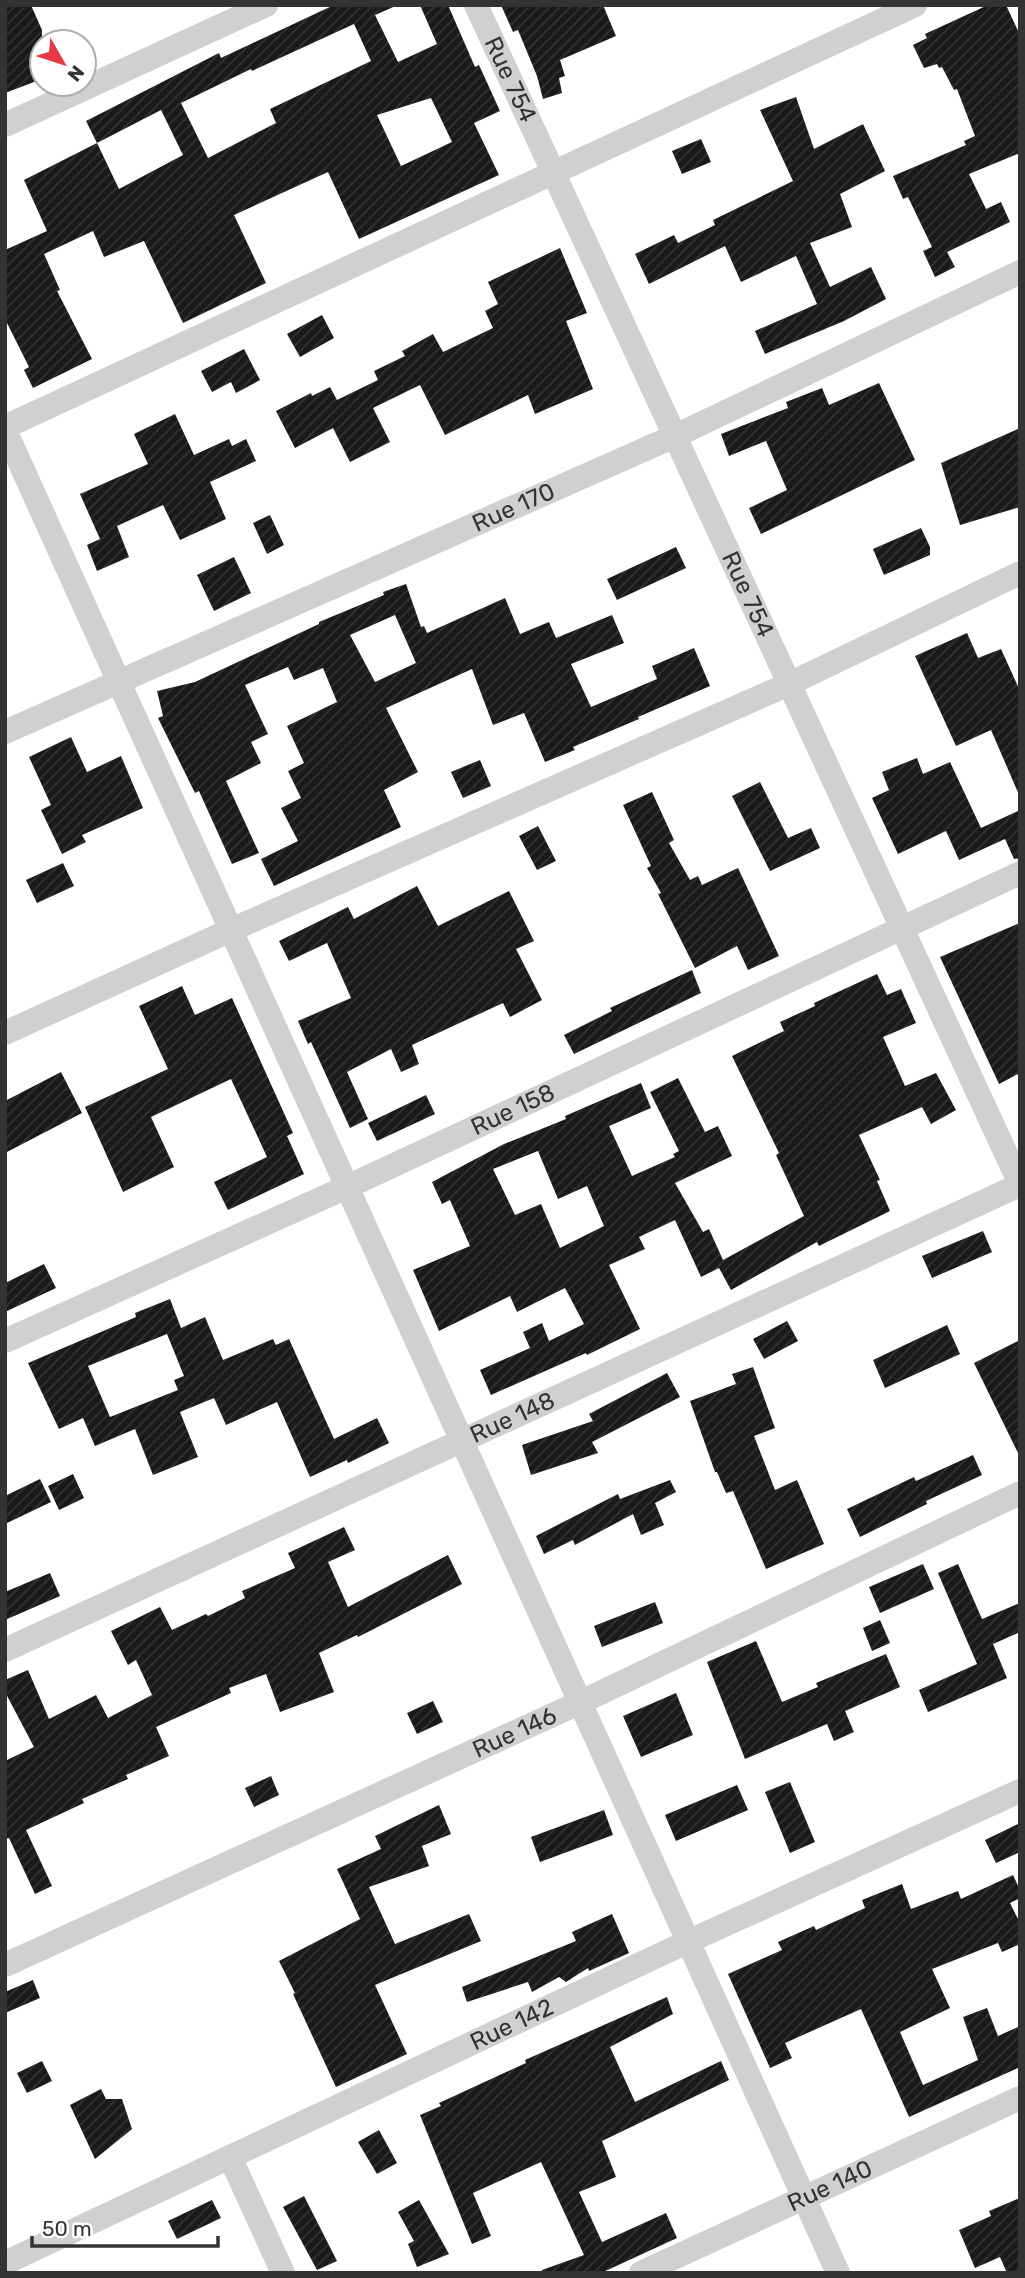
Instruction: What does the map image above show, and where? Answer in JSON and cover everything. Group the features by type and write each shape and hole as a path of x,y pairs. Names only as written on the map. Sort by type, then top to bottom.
{"street":[{"path":"5,125 266,5"},
{"name":"Rue 754","path":"476,5 1020,1185"},
{"path":"838,2273 5,428 915,5"},
{"name":"Rue 170","path":"5,732 675,436 1020,272"},
{"path":"5,1033 231,929 789,684 1020,573"},
{"name":"Rue 158","path":"5,1341 1020,873"},
{"name":"Rue 148","path":"5,1650 1020,1185"},
{"name":"Rue 146","path":"5,1965 579,1703 1020,1493"},
{"name":"Rue 142","path":"5,2263 687,1942 1020,1791"},
{"name":"Rue 140","path":"641,2273 1020,2098"},
{"path":"230,2157 283,2273"}],"building":[{"path":"5,5 31,5 41,28 28,28 28,84 5,93"},
{"path":"334,5 398,5 375,15 398,62 437,44 420,5 448,5 475,67 479,65 500,111 474,123 499,175 359,239 328,172 234,215 266,283 183,323 144,241 104,257 93,231 44,254 60,290 57,291 92,359 33,388 24,370 29,367 5,319 5,250 47,231 24,180 97,143 86,121 219,53 221,58","holes":["354,24 371,61 270,109 276,123 208,158 181,103","431,98 452,142 401,166 377,115","161,110 183,155 119,189 97,143"]},
{"path":"501,5 603,5 616,36 560,60 565,76 559,78 562,93 543,99 537,76 518,30 513,32"},
{"path":"988,5 1006,5 1020,35 1020,153 969,174 986,209 1001,202 1010,222 947,252 955,267 935,277 923,251 932,247 908,197 903,199 893,176 966,145 964,141 975,136 957,89 954,90 942,67 939,68 937,64 924,68 913,45 927,38 925,34"},
{"path":"796,97 814,149 863,124 885,171 840,194 852,227 810,243 830,287 871,267 886,299 844,321 765,354 755,331 817,304 796,256 741,282 725,246 649,284 635,254 674,235 678,243 715,225 713,220 793,181 760,110"},
{"path":"701,139 711,162 682,174 672,151"},
{"path":"560,248 587,313 566,321 593,389 535,414 528,395 445,435 420,385 373,408 390,442 350,462 333,428 295,448 276,411 311,393 312,396 330,387 337,400 378,380 374,371 405,356 402,351 433,334 443,352 493,328 485,311 498,304 488,282"},
{"path":"322,315 334,338 300,357 287,334"},
{"path":"244,349 260,380 236,393 231,382 212,392 201,371"},
{"path":"879,383 915,460 761,534 749,508 787,490 766,441 729,456 721,434 788,408 786,402 822,388 829,405"},
{"path":"175,414 194,455 229,439 232,446 246,439 256,461 210,482 226,519 180,540 163,505 117,526 129,557 97,571 87,545 100,539 80,494 148,464 134,434"},
{"path":"1020,428 1020,507 960,525 941,463"},
{"path":"270,515 284,545 267,554 253,523"},
{"path":"921,528 930,547 930,555 884,575 873,549"},
{"path":"676,547 686,568 617,600 607,579"},
{"path":"234,557 251,593 214,611 197,575"},
{"path":"406,584 421,627 424,626 427,633 505,598 520,634 549,622 556,638 612,615 624,643 571,664 591,707 657,679 652,666 694,648 710,686 545,762 524,713 493,725 472,669 386,708 418,772 384,790 401,827 274,886 261,859 298,841 281,808 301,798 288,771 304,763 287,726 337,702 323,668 294,680 288,667 245,685 268,734 251,742 261,763 226,781 259,853 232,864 199,791 195,793 158,718 163,716 157,691 195,682 319,622 384,595 383,592","holes":["395,615 416,663 375,682 350,635"]},
{"path":"967,633 978,658 1001,649 1020,691 1020,797 991,730 956,746 915,656"},
{"path":"71,737 87,772 121,756 143,808 82,835 86,842 62,854 41,810 51,805 29,757"},
{"path":"917,758 923,774 950,762 981,828 1020,810 1020,858 1014,859 1005,839 959,860 946,831 898,854 872,798 889,790 882,772"},
{"path":"480,760 491,786 463,798 451,772"},
{"path":"760,782 788,838 811,828 820,848 770,871 732,796"},
{"path":"652,792 674,840 669,843 690,880 698,876 702,885 738,868 779,956 748,970 737,946 695,968 658,894 661,893 647,868 651,866 623,805"},
{"path":"538,826 556,861 537,870 519,836"},
{"path":"63,863 74,886 37,903 26,880"},
{"path":"417,886 438,926 509,891 534,941 516,949 542,1000 510,1017 503,1003 412,1045 419,1064 401,1072 391,1049 347,1072 368,1119 350,1128 311,1042 308,1044 298,1021 351,998 327,943 289,961 279,941 348,907 354,919"},
{"path":"1020,923 1020,1073 999,1084 940,957"},
{"path":"692,970 701,993 574,1054 564,1035 612,1011 610,1008"},
{"path":"877,974 887,995 901,989 916,1023 883,1037 905,1086 936,1073 956,1110 931,1124 922,1107 859,1135 880,1180 877,1181 890,1211 819,1246 817,1242 731,1290 719,1268 701,1277 675,1220 639,1237 645,1249 609,1265 640,1329 587,1355 586,1353 491,1395 480,1370 530,1348 523,1332 542,1323 549,1341 584,1324 565,1288 517,1312 510,1296 439,1331 413,1270 470,1246 450,1200 442,1204 432,1182 504,1144 566,1119 565,1116 641,1083 651,1108 609,1126 632,1176 675,1157 673,1154 679,1151 650,1092 678,1078 705,1132 718,1126 732,1156 675,1183 703,1232 709,1229 723,1260 804,1216 776,1155 779,1153 732,1056 784,1031 780,1022 815,1006 814,1003","holes":["538,1151 558,1199 587,1186 604,1226 560,1248 541,1204 515,1215 493,1169"]},
{"path":"182,986 195,1015 232,998 293,1133 287,1136 304,1174 228,1210 214,1182 267,1157 231,1079 151,1117 174,1167 123,1192 85,1107 168,1069 139,1006"},
{"path":"61,1072 82,1113 5,1153 5,1101"},
{"path":"426,1095 435,1114 377,1141 368,1123"},
{"path":"983,1231 992,1252 932,1278 922,1256"},
{"path":"44,1264 56,1288 5,1312 5,1283"},
{"path":"170,1299 181,1328 205,1317 223,1360 273,1339 276,1345 289,1339 334,1439 377,1418 389,1443 348,1463 347,1460 310,1477 277,1402 226,1425 214,1398 180,1412 198,1457 153,1475 135,1429 95,1446 83,1418 59,1429 28,1363 136,1317 135,1313","holes":["167,1334 184,1376 174,1380 178,1390 110,1417 88,1366"]},
{"path":"787,1321 798,1341 764,1359 753,1339"},
{"path":"947,1325 960,1354 885,1388 873,1360"},
{"path":"1020,1340 1020,1457 974,1363"},
{"path":"753,1367 775,1428 754,1436 775,1490 797,1480 824,1544 766,1569 733,1491 726,1493 715,1472 690,1401 736,1384 732,1374"},
{"path":"667,1373 680,1397 592,1442 598,1453 531,1475 522,1445 593,1421 589,1414"},
{"path":"973,1455 982,1475 926,1501 927,1504 860,1537 847,1509 914,1477 916,1481"},
{"path":"73,1474 84,1498 59,1510 48,1486"},
{"path":"40,1479 51,1502 5,1524 5,1496"},
{"path":"670,1480 676,1492 655,1503 664,1525 641,1535 633,1514 575,1545 573,1540 544,1554 536,1536 618,1494 620,1499"},
{"path":"344,1527 355,1550 328,1562 348,1607 448,1555 462,1584 358,1637 357,1635 319,1653 334,1692 280,1712 266,1674 229,1688 231,1693 156,1727 169,1756 126,1775 128,1779 82,1799 84,1803 26,1830 52,1886 35,1894 9,1838 5,1839 5,1761 34,1747 5,1692 5,1680 28,1670 49,1719 96,1695 108,1718 152,1695 136,1660 128,1665 111,1631 160,1607 172,1630 206,1614 208,1616 245,1598 242,1591 295,1568 288,1553"},
{"path":"923,1564 934,1589 880,1613 869,1587"},
{"path":"958,1564 982,1619 1020,1603 1020,1632 993,1644 1007,1678 928,1712 919,1690 977,1664 938,1573"},
{"path":"50,1573 60,1596 5,1620 5,1592"},
{"path":"655,1602 663,1623 602,1647 594,1626"},
{"path":"880,1620 890,1643 872,1651 863,1628"},
{"path":"756,1641 782,1702 818,1687 816,1683 886,1654 900,1687 845,1711 854,1732 834,1741 827,1724 745,1759 707,1662"},
{"path":"676,1693 693,1735 641,1757 623,1716"},
{"path":"433,1701 443,1722 417,1734 407,1713"},
{"path":"271,1776 279,1795 254,1807 245,1788"},
{"path":"790,1782 815,1842 790,1853 765,1792"},
{"path":"737,1785 748,1810 676,1841 665,1815"},
{"path":"439,1805 451,1834 422,1846 429,1866 369,1887 395,1944 469,1914 481,1941 375,1985 407,2054 336,2087 279,1961 360,1919 337,1869 381,1849 375,1836"},
{"path":"604,1810 613,1835 540,1862 531,1837"},
{"path":"1020,1823 1020,1852 996,1863 985,1840"},
{"path":"1013,1875 1020,1890 1020,1898 1010,1903 1020,1923 1020,1944 1002,1952 998,1943 932,1969 950,2008 900,2032 923,2085 978,2060 963,2017 987,2008 998,2036 1020,2026 1020,2067 909,2117 861,2009 785,2043 792,2058 770,2068 728,1974 782,1950 778,1942 814,1926 816,1930 865,1908 862,1900 902,1884 911,1909 958,1891 961,1899"},
{"path":"612,1914 629,1953 589,1971 588,1968 566,1982 559,1977 532,1992 528,1982 467,2002 462,1987 576,1941 572,1932"},
{"path":"33,1980 40,1998 5,2013 5,1992"},
{"path":"667,1997 673,2014 610,2047 635,2102 721,2061 729,2080 602,2141 616,2177 579,2192 602,2242 666,2213 677,2238 601,2273 542,2273 542,2270 584,2255 541,2162 473,2193 491,2236 472,2244 420,2115 441,2106 439,2103 526,2063 525,2060"},
{"path":"42,2061 52,2081 27,2093 17,2073"},
{"path":"101,2089 106,2099 122,2099 132,2129 95,2159 70,2105"},
{"path":"379,2130 397,2163 377,2174 358,2142"},
{"path":"304,2196 337,2261 317,2270 283,2207"},
{"path":"1020,2198 1020,2273 1007,2273 1000,2257 975,2268 959,2230 991,2216 989,2211"},
{"path":"212,2200 221,2218 177,2239 168,2221"},
{"path":"419,2200 449,2254 417,2267 408,2244 414,2241 398,2212"}]}
